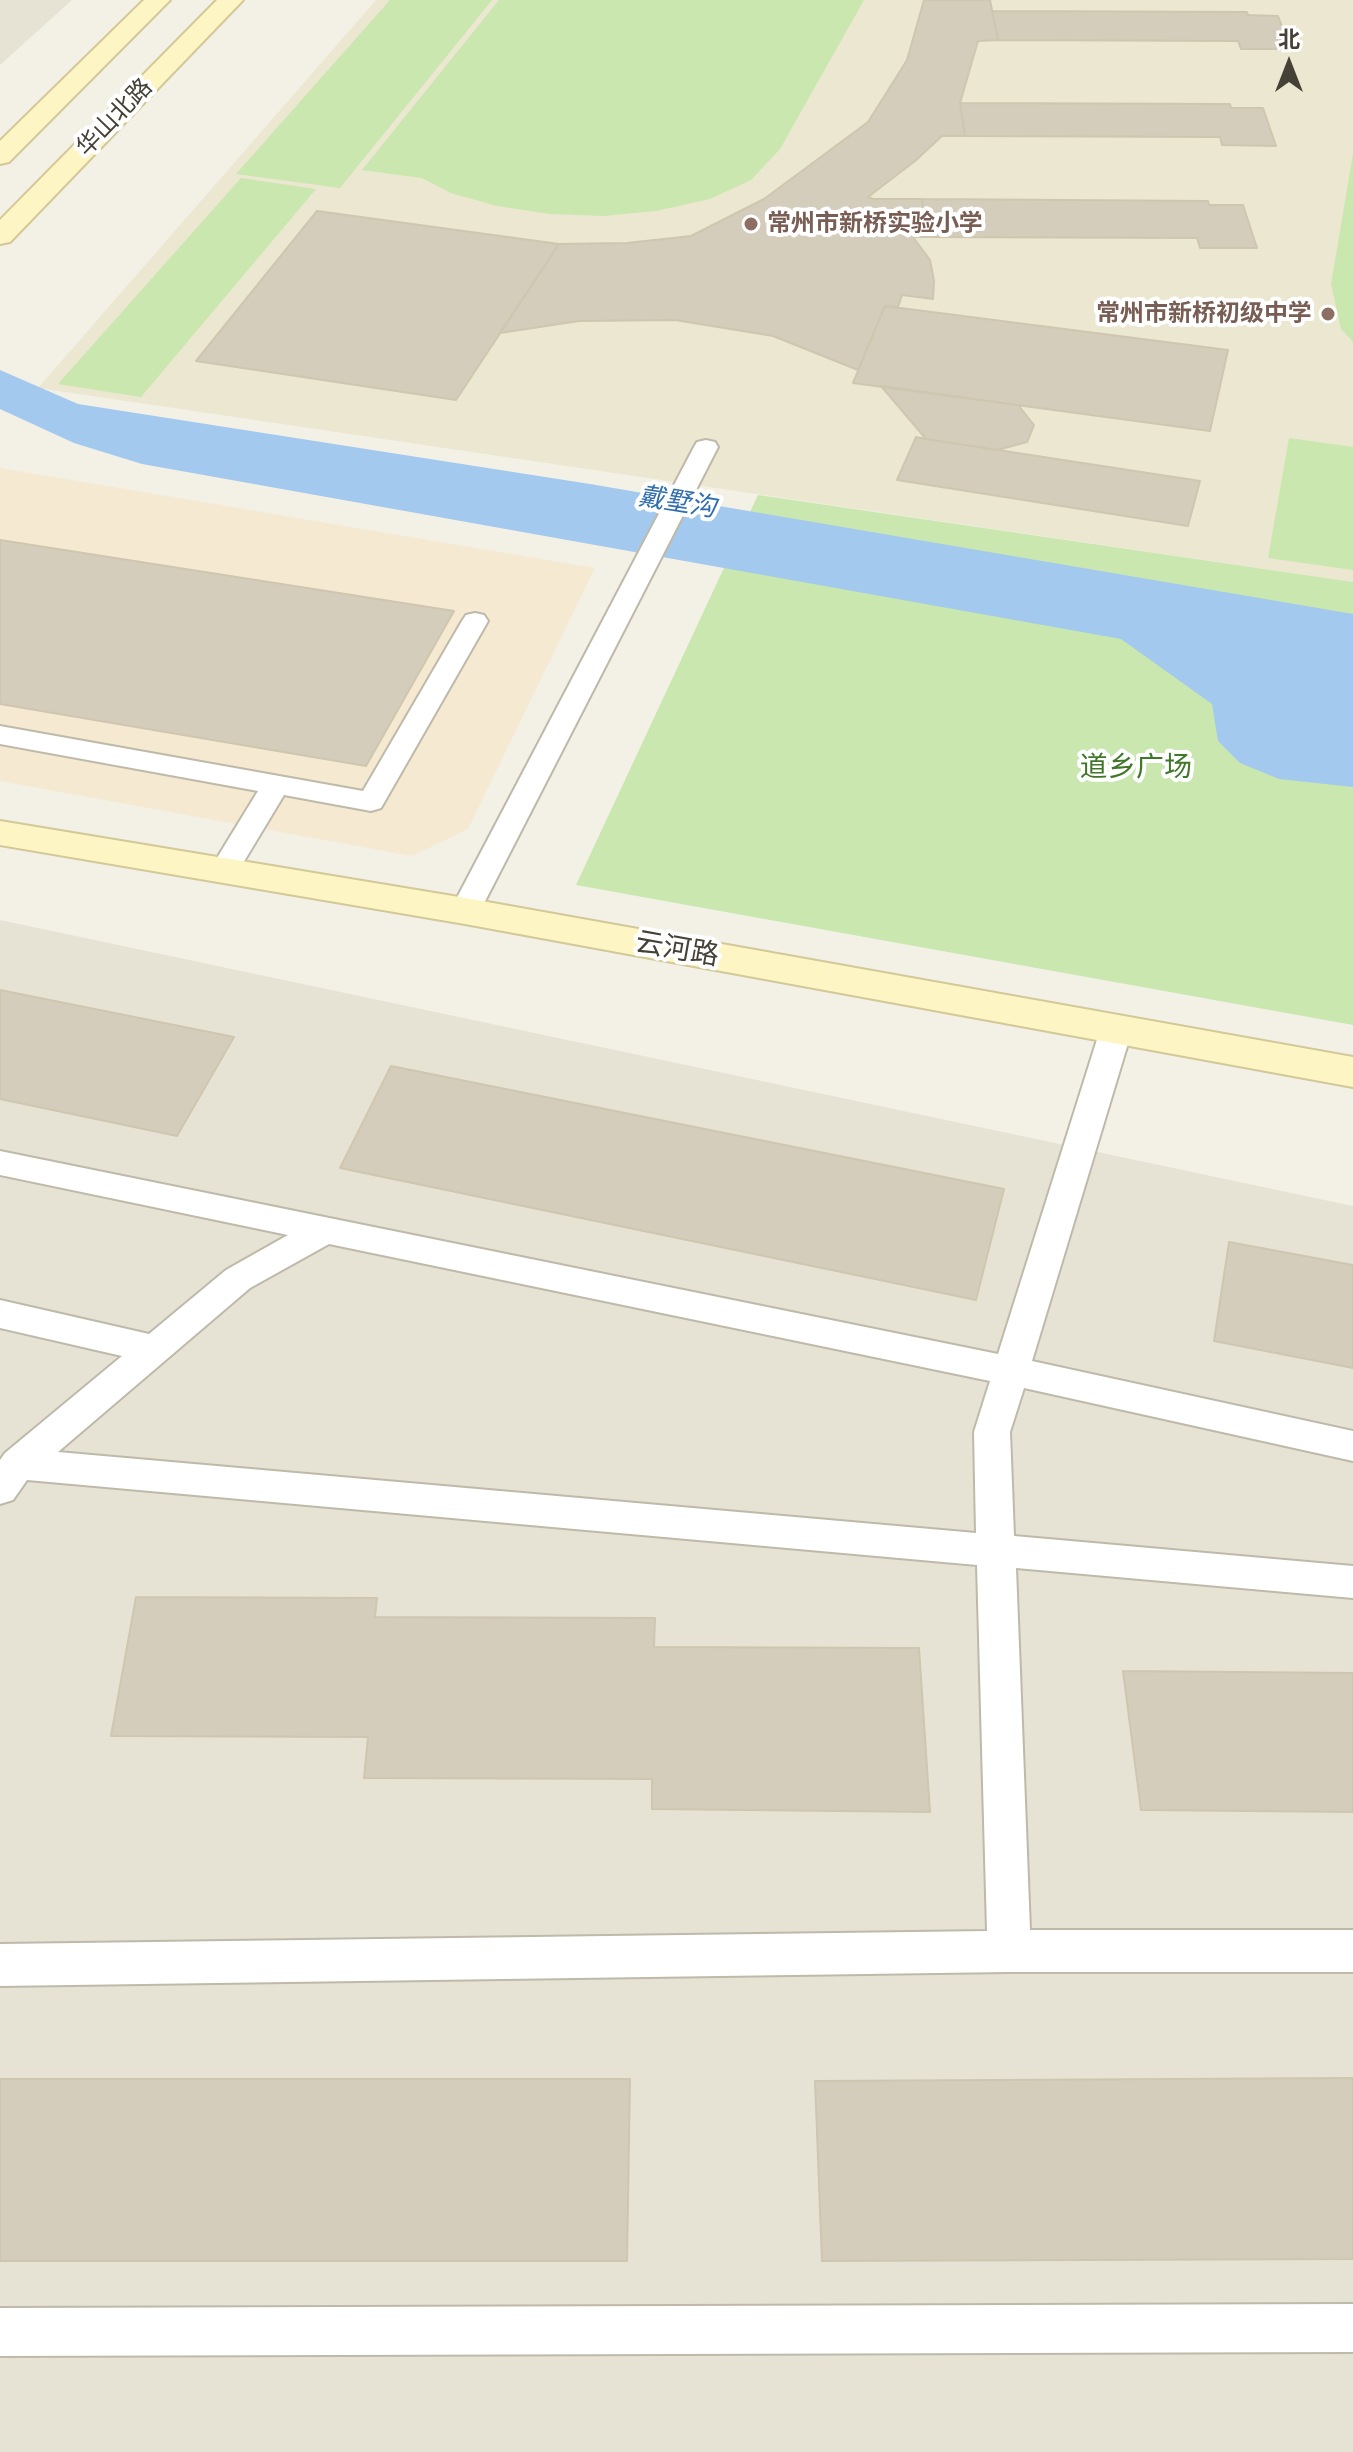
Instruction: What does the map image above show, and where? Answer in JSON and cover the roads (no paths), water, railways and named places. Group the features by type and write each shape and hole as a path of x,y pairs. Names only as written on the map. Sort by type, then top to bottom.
{"main road":[{"name":"华山北路","path":"0,156 158,0"},
{"name":"华山北路","path":"0,236 231,0"},
{"name":"云河路","path":"0,833 465,911 1353,1072"}],"lane":[{"path":"465,911 706,447"},
{"path":"0,735 371,802 475,621"},
{"path":"224,871 276,785"},
{"path":"1009,1951 992,1432 1116,1030"},
{"path":"0,1163 1010,1371 1353,1446"},
{"path":"9,1476 238,1279 327,1229"},
{"path":"0,1314 155,1349"},
{"path":"9,1476 996,1549 1353,1582"},
{"path":"0,1965 1009,1951 1353,1951"},
{"path":"0,2332 1353,2328"}],"water":[{"name":"戴墅沟","path":"0,370 78,404 590,484 1353,614 1353,787 1279,779 1240,763 1218,741 1212,704 1121,639 142,464 74,443 0,409"}],"place":[{"name":"常州市新桥实验小学","path":"751,224"},
{"name":"常州市新桥初级中学","path":"1328,314"}],"park label":[{"name":"道乡广场","path":"1136,768"}]}
